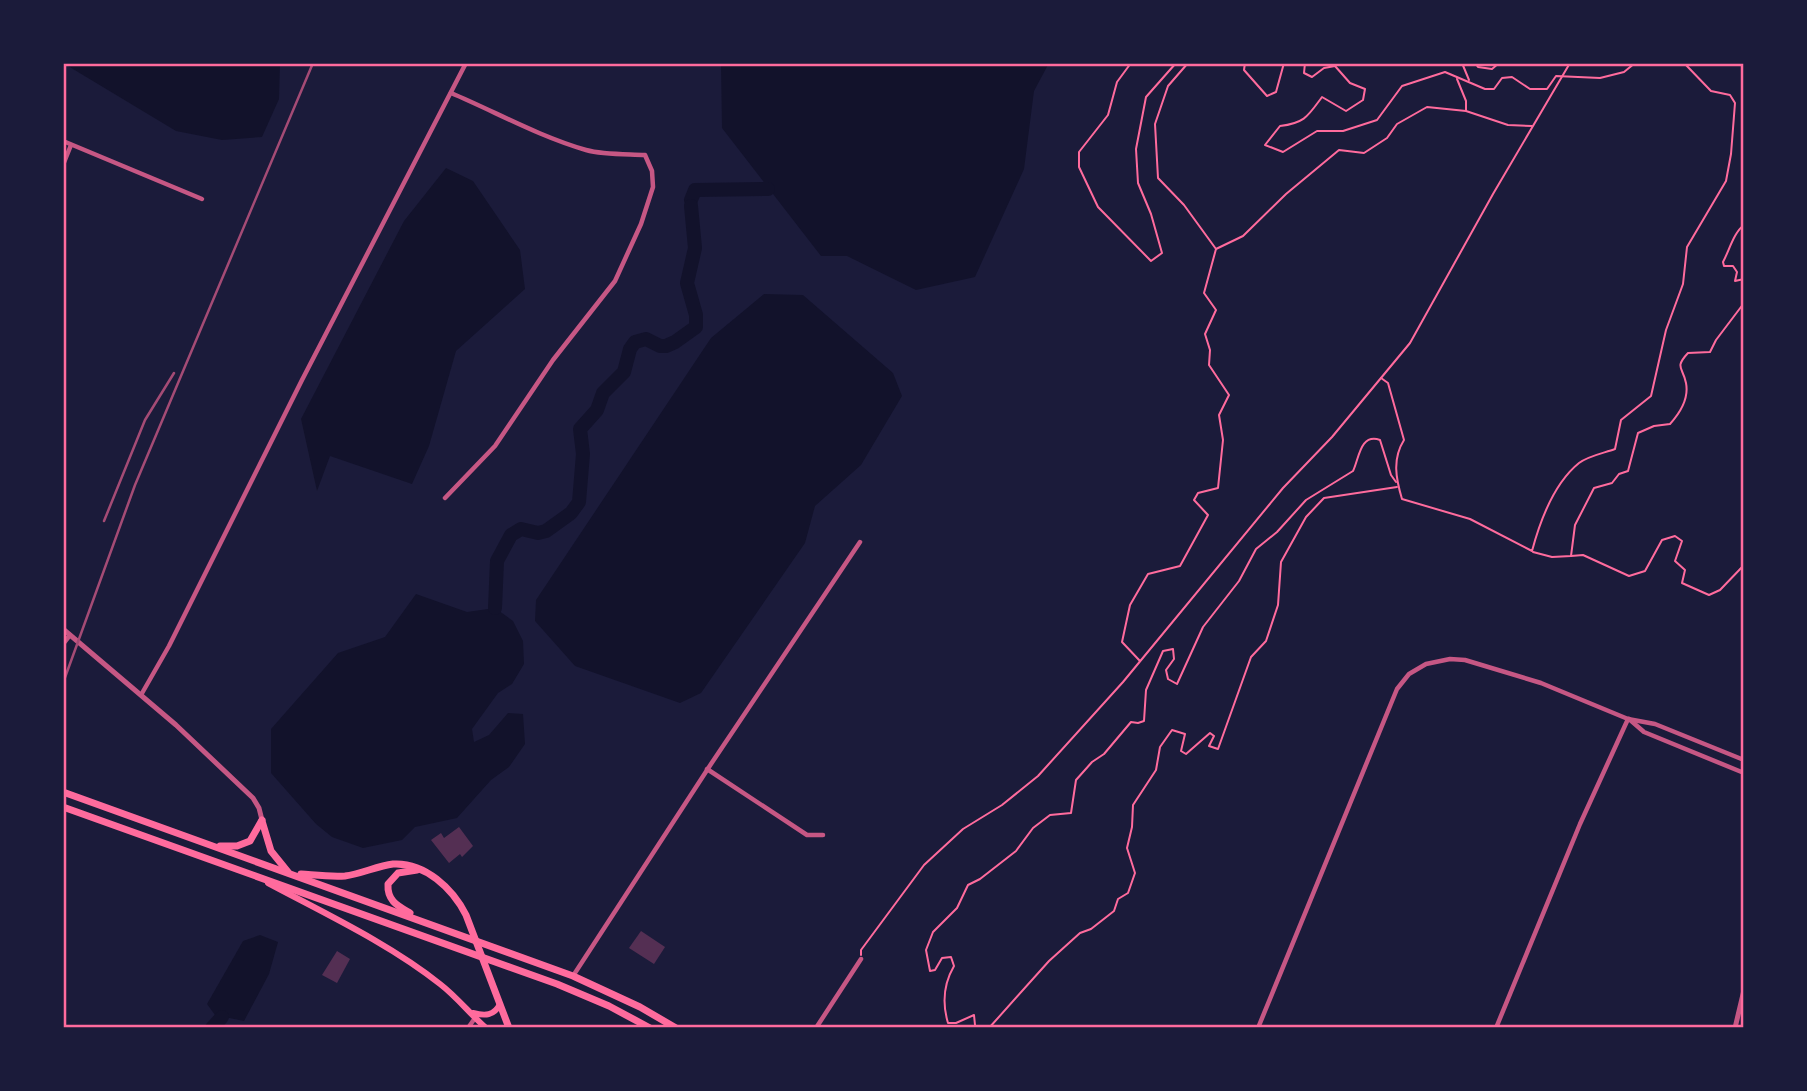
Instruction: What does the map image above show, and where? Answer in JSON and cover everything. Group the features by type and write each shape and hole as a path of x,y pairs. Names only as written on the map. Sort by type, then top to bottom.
{"highway":[{"path":"63,792 573,976 640,1007 676,1028"},
{"path":"63,807 491,960 581,994 650,1028"},
{"path":"213,846 245,844 254,838 262,820"},
{"path":"262,820 271,851 289,873 345,876 400,864 439,880 457,898 466,915 509,1028"},
{"path":"421,871 398,873 389,881 387,891 394,903 428,923"}],"main road":[{"path":"254,876 411,963 441,985 486,1028"},
{"path":"474,1015 488,1015 500,1004"}],"street":[{"path":"141,695 169,646 466,63"},
{"path":"445,498 495,446 553,360 615,281 641,224 653,187 652,171 645,155 589,150 527,130 451,93"},
{"path":"63,141 202,199"},
{"path":"63,165 71,145"},
{"path":"573,976 707,769 860,542"},
{"path":"63,629 141,695 253,798 262,820"},
{"path":"63,644 70,635"},
{"path":"1258,1028 1397,689 1409,674 1426,664 1438,660 1465,660 1541,683 1628,719 1655,723 1744,760"},
{"path":"1628,719 1644,732 1744,773"},
{"path":"1496,1028 1582,820 1628,719"},
{"path":"707,769 807,835 823,835"},
{"path":"816,1028 861,959"},
{"path":"1735,1028 1744,990"},
{"path":"468,1028 474,1015"}],"path":[{"path":"1131,63 1117,82 1108,115 1079,152 1079,167 1098,207 1150,261 1162,253 1151,214 1138,183 1136,149 1146,97 1176,63"},
{"path":"1188,63 1168,86 1155,124 1158,178 1184,205 1216,249"},
{"path":"1245,63 1244,70 1268,96 1276,92 1284,63"},
{"path":"1306,63 1304,74 1312,78 1324,68 1335,66 1350,83 1364,89 1363,100 1346,111 1322,97 1297,124 1280,126 1265,145 1283,152 1317,131 1343,131 1377,120 1402,86 1445,72 1485,89 1494,89 1502,78 1512,77 1530,89 1547,89 1556,76 1600,78 1624,72 1635,63"},
{"path":"1462,63 1469,81"},
{"path":"1475,63 1478,67 1492,69 1499,63"},
{"path":"861,959 861,950 924,865 963,829 1002,805 1038,776 1141,662 1283,488 1332,437 1410,343 1570,63"},
{"path":"1532,551 1540,522 1559,485 1579,463 1615,449 1620,420 1651,396 1666,330 1683,284 1687,247 1726,181 1735,103 1730,95 1712,90 1686,64 1679,63"},
{"path":"1457,77 1466,102 1466,111"},
{"path":"1141,662 1122,642 1130,605 1148,574 1180,566 1208,515 1194,500 1198,493 1218,488 1223,440 1219,415 1229,395 1209,365 1210,351 1205,334 1216,310 1204,293 1216,249 1243,236 1286,194 1339,150 1364,153 1387,138 1397,124 1427,107 1466,111 1508,125 1533,126"},
{"path":"1744,225 1738,229 1734,243 1723,262 1724,266 1733,266 1737,272 1735,281 1744,279"},
{"path":"1571,556 1575,525 1594,488 1612,483 1619,474 1628,471 1638,433 1654,426 1670,424 1682,410 1686,384 1680,370 1681,361 1688,353 1710,352 1744,303"},
{"path":"1381,378 1388,383 1404,440 1398,449 1396,482"},
{"path":"973,1028 974,1015 956,1023 948,1023 944,989 946,979 954,966 951,957 942,958 935,970 930,971 926,950 933,932 957,908 968,885 980,879 1016,850 1033,828 1050,815 1071,813 1076,780 1092,762 1104,754 1131,722 1144,721 1146,690 1163,651 1173,649 1174,659 1166,670 1168,680 1177,684 1203,627 1239,581 1256,549 1277,532 1306,500 1353,471 1360,447 1370,439 1380,440 1402,499 1470,519 1532,551 1552,557 1583,555 1629,576 1645,571 1662,540 1675,536 1682,541 1675,561 1685,569 1682,583 1709,595 1720,590 1744,565"},
{"path":"989,1028 1049,961 1080,933 1091,929 1114,911 1118,898 1128,893 1135,873 1127,848 1132,827 1132,804 1156,770 1160,747 1172,730 1185,734 1181,751 1186,754 1210,733 1214,736 1209,746 1218,750 1251,657 1266,640 1278,605 1281,562 1313,507 1324,498 1398,487"}],"shaded area":[{"path":"63,63 280,63 279,99 262,137 222,140 176,131"},
{"path":"721,63 1049,63 1034,91 1024,169 975,277 916,290 847,256 821,256 722,128"},
{"path":"446,168 473,181 520,250 525,289 456,351 429,446 412,484 330,456 317,491 301,419 404,221"},
{"path":"764,294 803,295 893,373 902,396 861,465 815,506 805,543 701,693 680,703 575,666 535,621 536,600 711,338"},
{"path":"416,594 467,612 495,608 513,621 523,641 524,664 512,684 498,693 472,729 474,742 489,735 508,713 523,714 525,744 509,767 491,780 457,818 415,827 402,840 363,848 332,837 316,824 271,773 271,729 338,653 385,637"},
{"path":"260,935 278,942 269,974 244,1021 215,1015 207,1004 243,941"}],"building":[{"path":"459,827 473,846 462,857 460,854 449,863 431,840 441,833 444,838"},
{"path":"641,931 665,947 654,964 629,948"},
{"path":"337,951 350,959 337,983 322,975"}],"waterway":[{"path":"691,200 695,190 768,189"},
{"path":"495,608 497,561 511,535 521,529 538,533 546,531 571,513 579,502 583,454 580,429 597,410 603,393 624,372 630,349 635,342 646,339 666,346 696,327 696,315 687,283 695,248 691,206"},
{"path":"212,1028 222,1017"}],"railway":[{"path":"63,683 135,485 313,63"},
{"path":"104,521 145,420 174,373"}]}
